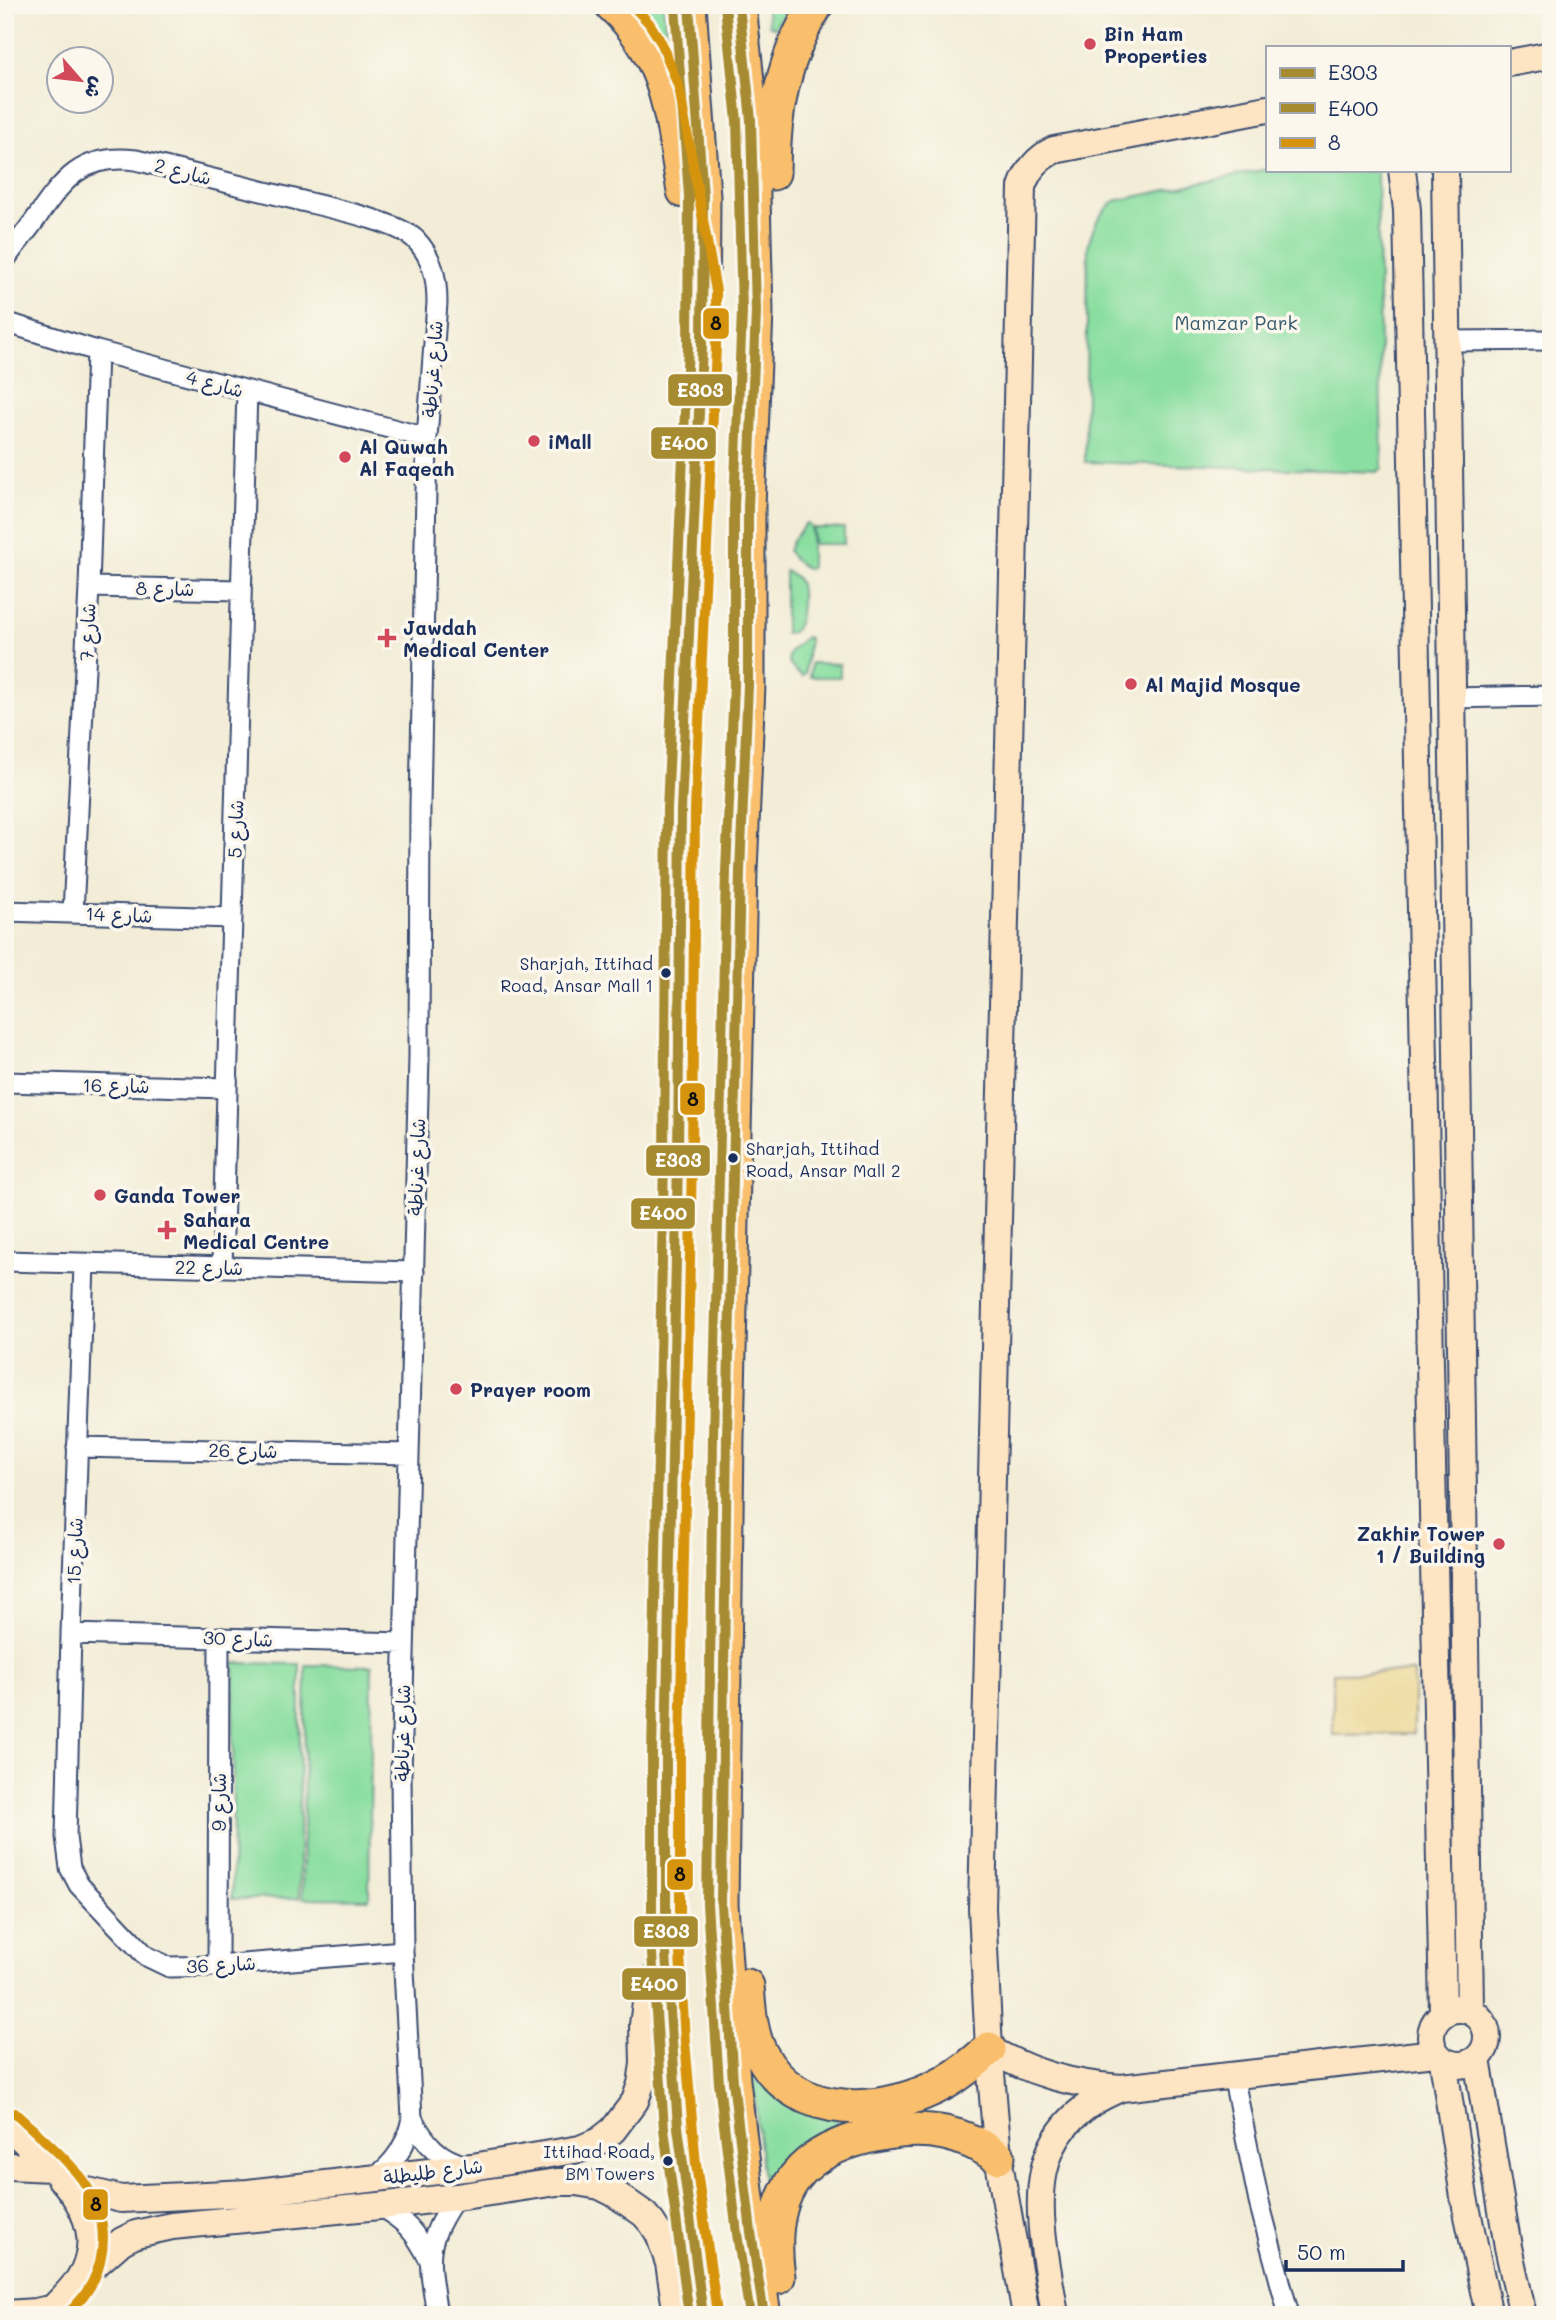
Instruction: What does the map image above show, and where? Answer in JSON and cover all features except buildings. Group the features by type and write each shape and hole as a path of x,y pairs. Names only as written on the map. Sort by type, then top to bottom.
{"highway":[{"path":"612,5 638,32 650,51 667,92 702,293"},
{"path":"688,5 703,196 702,346 681,810 679,1090 666,1754 666,1954 678,2127 703,2315"},
{"path":"739,5 751,120 756,313 748,507 748,685 740,871 726,1464 721,1904 738,2131 764,2315"},
{"path":"756,313 768,288 772,265 773,136 776,107 791,52 816,5"},
{"path":"721,1904 743,1961 755,2039 775,2075 796,2092 822,2104 835,2106 869,2106 902,2100 947,2082 989,2049"},
{"path":"780,2315 774,2242 778,2212 783,2198 796,2178 824,2151 853,2139 920,2129 937,2130 961,2137 984,2147 998,2157"}],"street":[{"path":"1510,63 1551,55"},
{"path":"1026,2315 998,2157 982,1908 1022,187 1025,177 1036,162 1054,150 1266,109"},
{"name":"شارع 2","path":"5,260 63,182 96,161 115,157 332,208 401,229"},
{"path":"1402,172 1407,224 1443,2013"},
{"path":"1445,172 1470,2010"},
{"name":"شارع غرناطة","path":"374,2178 396,2158 410,2132 412,2118 404,1951 401,1776 419,1056 420,806 427,438 437,281 425,252 401,229"},
{"name":"شارع 4","path":"5,322 97,351 427,438"},
{"path":"1448,341 1551,340"},
{"name":"شارع 7","path":"74,913 97,351"},
{"name":"شارع 5","path":"222,1267 247,391"},
{"name":"شارع 8","path":"89,587 241,590"},
{"path":"1452,698 1551,696"},
{"name":"شارع 14","path":"5,911 232,918"},
{"name":"شارع 16","path":"5,1082 227,1088"},
{"name":"شارع 22","path":"5,1261 414,1272"},
{"name":"شارع 15","path":"66,1837 84,1264"},
{"name":"شارع 26","path":"77,1447 409,1454"},
{"name":"شارع 30","path":"71,1634 404,1643"},
{"name":"شارع 9","path":"218,1966 219,1637"},
{"name":"شارع 36","path":"66,1837 70,1868 79,1885 146,1956 169,1966 218,1966 404,1951"},
{"name":"شارع طليطلة","path":"56,2174 84,2190 121,2199 248,2193 472,2167 572,2151 599,2141 625,2116 635,2101 644,2064 643,2025 646,2003 666,1954"},
{"path":"989,2049 1020,2066 1054,2078 1121,2088 1439,2057 1460,2066 1477,2059 1486,2047 1488,2033 1483,2021 1470,2010 1451,2009 1443,2013 1432,2028 1430,2036 1439,2057 1489,2315"},
{"path":"1477,2059 1523,2315"},
{"path":"1233,2076 1259,2202 1289,2315"},
{"path":"1055,2315 1040,2215 1043,2171 1055,2143 1072,2119 1095,2101 1121,2088"},
{"name":"شارع غرناطة","path":"412,2118 429,2146 441,2156 455,2164 472,2167"},
{"path":"5,2123 80,2201 88,2220 89,2249 79,2278"},
{"path":"538,2185 546,2177 570,2171 575,2165 570,2157 548,2155"},
{"path":"9,2166 56,2174"},
{"name":"شارع طليطلة","path":"49,2311 109,2250 136,2234 172,2226 379,2206 576,2182 600,2186 627,2200 644,2214 659,2234 665,2249 677,2315"},
{"path":"206,2222 202,2214 208,2208 239,2200 248,2193"},
{"path":"429,2259 439,2223 456,2197"},
{"path":"379,2206 403,2221 414,2232 429,2259 437,2315"},
{"path":"6,2314 49,2311"}],"green space":[{"path":"635,5 663,5 668,52 653,26"},
{"path":"766,5 788,5 775,28 769,25"},
{"name":"Mamzar Park","path":"1266,169 1266,172 1377,172 1382,468 1377,472 1085,462 1088,247 1097,221 1115,201"},
{"path":"806,523 811,527 811,567 808,569 794,560 788,551"},
{"path":"813,528 844,528 844,544 813,544"},
{"path":"785,571 798,580 801,599 797,626 785,634"},
{"path":"806,637 809,638 805,674 802,676 788,660 791,651"},
{"path":"811,663 840,664 840,677 810,677"},
{"path":"234,1663 300,1664 299,1898 232,1899"},
{"path":"306,1665 372,1666 369,1899 302,1898"},
{"path":"751,2059 837,2118 838,2132 767,2205 765,2202"}],"sand":[{"path":"1414,1672 1414,1734 1333,1735 1333,1673"}],"transit line":[{"name":"8","path":"632,5 649,23 662,44 679,88 716,291 716,347 695,810 692,1158 680,1754 680,1954 696,2164 717,2313"},
{"name":"E303","path":"689,5 703,196 702,346 681,810 678,1158 666,1754 666,1954 678,2127 703,2315"},
{"name":"E303","path":"739,5 751,120 756,312 748,507 748,685 740,871 727,1438 721,1904 733,2081 764,2315"},
{"name":"E400","path":"675,6 689,196 688,346 667,810 664,1158 652,1754 652,1954 664,2129 689,2315"},
{"name":"E400","path":"725,6 737,121 742,312 734,506 734,685 726,871 713,1438 707,1904 719,2083 737,2234 750,2315"},
{"name":"8","path":"15,2113 80,2177 92,2195 100,2215 103,2237 98,2270 87,2291 66,2315"}],"place":[{"name":"Bin Ham Properties","path":"1090,44"},
{"name":"iMall","path":"534,441"},
{"name":"Al Quwah Al Faqeah","path":"345,457"},
{"name":"Jawdah Medical Center","path":"387,638"},
{"name":"Al Majid Mosque","path":"1131,684"},
{"name":"Sharjah, Ittihad Road, Ansar Mall 1","path":"666,973"},
{"name":"Sharjah, Ittihad Road, Ansar Mall 2","path":"733,1158"},
{"name":"Ganda Tower","path":"100,1195"},
{"name":"Sahara Medical Centre","path":"167,1230"},
{"name":"Prayer room","path":"456,1389"},
{"name":"Zakhir Tower 1 / Building","path":"1499,1544"},
{"name":"Ittihad Road, BM Towers","path":"668,2161"}]}
